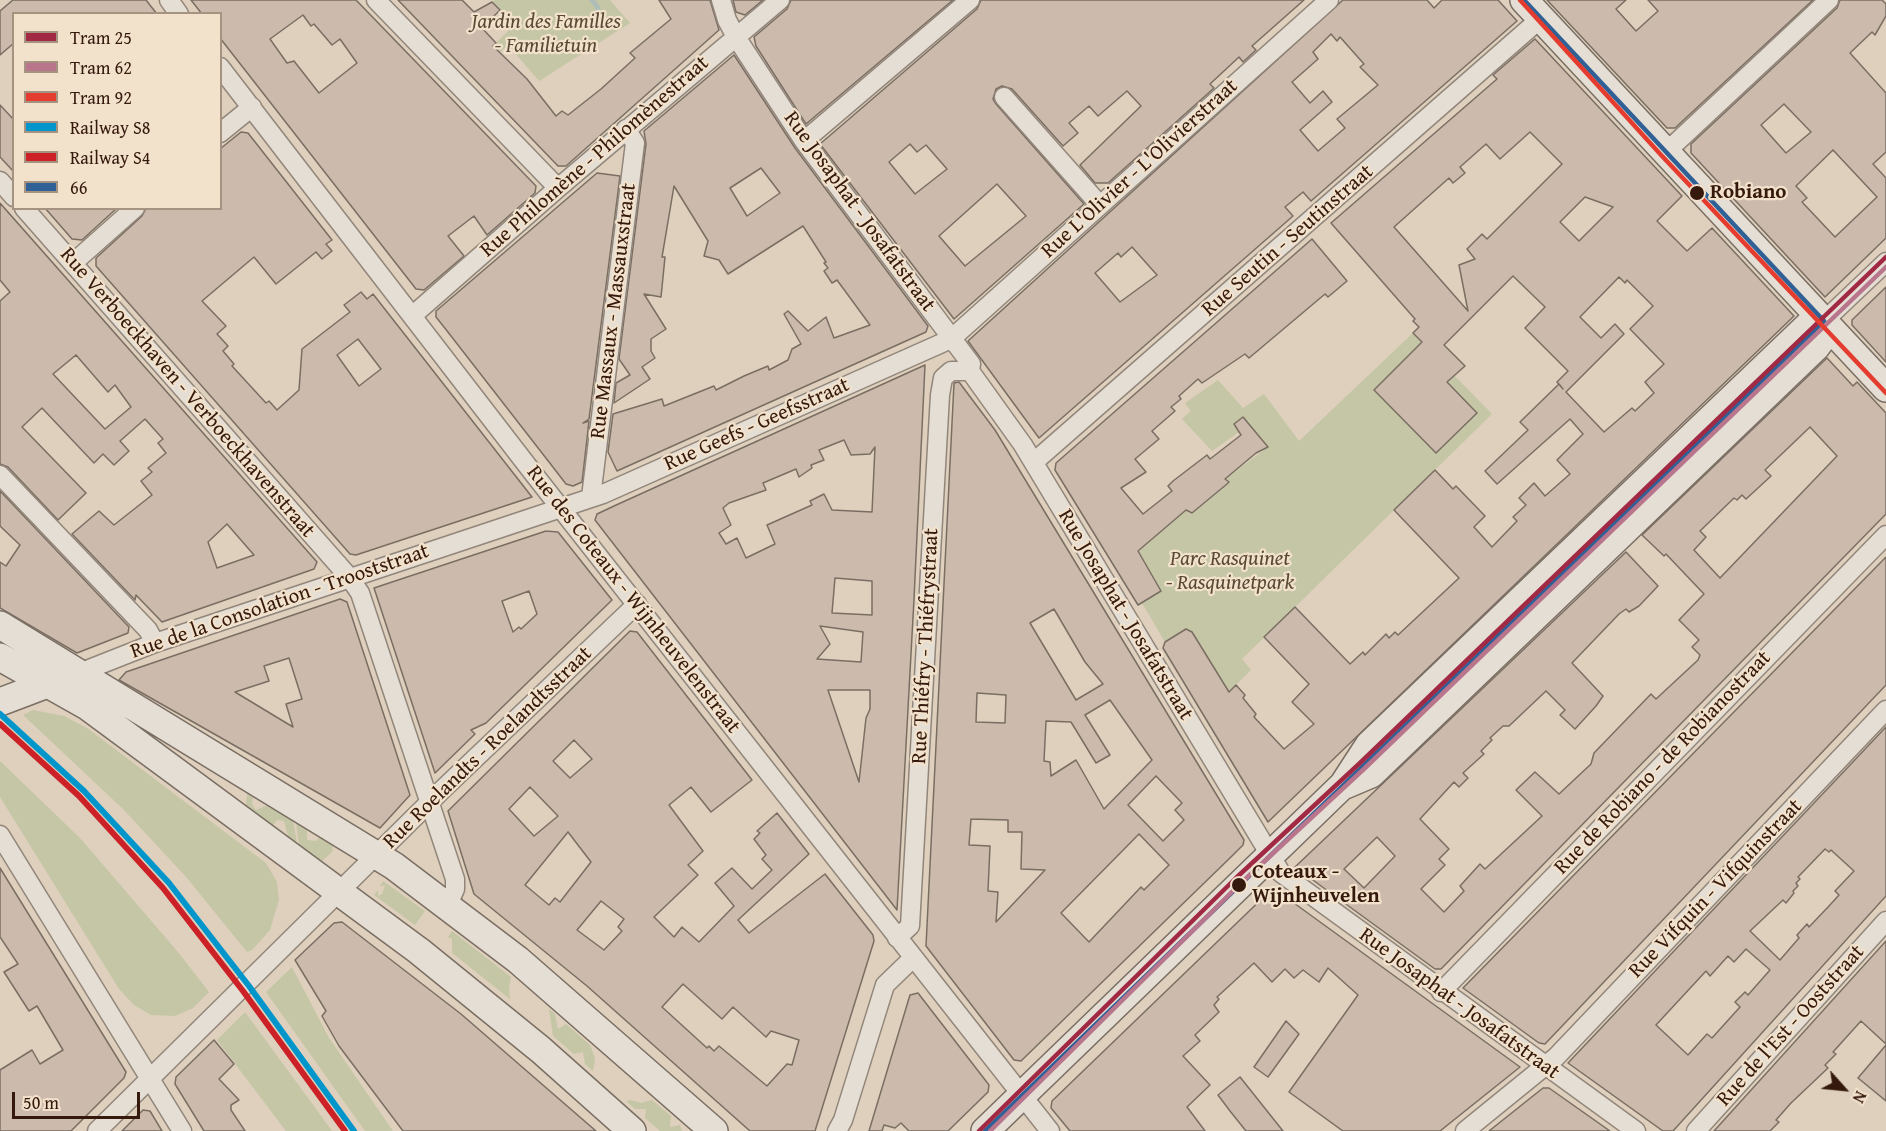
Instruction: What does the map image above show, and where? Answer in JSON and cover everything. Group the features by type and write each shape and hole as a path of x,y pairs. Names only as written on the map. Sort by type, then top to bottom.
{"street":[{"path":"376,0 558,188"},
{"name":"Rue Josaphat - Josafatstraat","path":"721,0 726,20 736,37 804,141 971,364 970,371 1004,416 1034,462 1270,855 1288,880 1636,1131"},
{"name":"Rue Philomène - Philomènestraat","path":"412,316 626,129 780,0"},
{"path":"804,141 970,0"},
{"name":"Rue L'Olivier - L'Olivierstraat","path":"951,339 1329,0"},
{"path":"1665,153 1829,0"},
{"path":"1532,9 1886,387"},
{"name":"Rue Seutin - Seutinstraat","path":"1034,462 1532,9"},
{"name":"Rue des Coteaux - Wijnheuvelenstraat","path":"222,70 561,508 1050,1131"},
{"path":"1004,98 1099,204"},
{"path":"222,131 252,107"},
{"name":"Rue Massaux - Massauxstraat","path":"591,496 635,143 626,129"},
{"path":"0,181 12,194"},
{"name":"Rue Verboeckhaven - Verboeckhavenstraat","path":"26,210 349,577 360,593 455,879 455,889 448,905"},
{"path":"73,264 133,210"},
{"path":"985,1131 1343,785 1371,774 1380,766 1816,347 1824,336 1824,321 1886,262"},
{"name":"Rue Geefs - Geefsstraat","path":"561,508 614,489 951,339"},
{"name":"Rue Thiéfry - Thiéfrystraat","path":"897,938 910,926 940,395 943,378 951,371 970,371"},
{"path":"0,475 148,630 155,643"},
{"name":"Rue de la Consolation - Trooststraat","path":"0,702 155,643 561,508"},
{"name":"Rue de Robiano - de Robianostraat","path":"1442,992 1886,535"},
{"name":"Rue Roelandts - Roelandtsstraat","path":"97,1131 430,803 637,604"},
{"path":"0,626 378,855 448,905 518,960 714,1131"},
{"path":"0,657 87,706 339,892 483,1000 632,1131"},
{"name":"Rue Vifquin - Vifquinstraat","path":"1465,1131 1545,1067 1886,710"},
{"path":"0,835 182,1131"},
{"name":"Rue de l'Est - Ooststraat","path":"1695,1131 1886,921"},
{"path":"841,1127 885,985 913,958"}],"green space":[{"name":"Jardin des Familles - Familietuin","path":"495,0 610,0 630,23 539,81 508,45 496,56 490,49 508,31 508,19 500,10 488,22 477,10"},
{"name":"Parc Rasquinet - Rasquinetpark","path":"1413,333 1492,414 1242,659 1251,670 1229,692 1192,632 1185,629 1165,642 1142,603 1161,591 1137,553 1186,510 1190,514 1193,513 1229,483 1225,479 1268,447 1249,425 1212,451 1182,419 1191,411 1185,403 1218,380 1243,408 1264,394 1299,441"},
{"path":"33,710 64,716 87,728 266,863 277,882 279,900 270,930 252,950 247,952 187,878 123,809 23,715"},
{"path":"0,761 80,838 178,952 209,992 193,1008 175,1016 151,1015 134,1005 119,989 0,797"},
{"path":"247,793 253,797 252,804 256,810 268,805 293,820 297,843 288,836 284,821 277,820 273,825 246,806"},
{"path":"296,822 307,829 307,840 316,841 320,837 333,844 332,852 322,861 299,845"},
{"path":"383,881 425,911 415,925 374,895 378,890 378,896 382,894 385,886 380,886"},
{"path":"452,931 511,977 510,999 452,953 452,939 448,937"},
{"path":"292,967 329,1038 393,1131 365,1131 266,992"},
{"path":"549,1009 555,1014 558,1029 566,1024 590,1045 595,1058 593,1071 585,1064 583,1052 574,1054 553,1036"},
{"path":"245,1012 332,1131 286,1131 217,1040"},
{"path":"652,1100 671,1116 670,1127 680,1125 682,1131 660,1131 645,1118 646,1109 635,1109 626,1101 641,1103"}],"building":[{"path":"13,0 146,0 155,12 12,12 12,45 0,55 0,11"},
{"path":"191,0 356,0 536,186 535,193 487,235 474,216 448,236 464,256 424,290 416,289 222,41 222,12 200,12","holes":["303,15 311,26 314,24 332,45 340,39 357,63 319,93 294,61 287,63 270,39"]},
{"path":"398,0 462,0 474,12 492,2 500,10 482,28 496,43 493,46 527,79 556,116 562,111 568,115 601,89 635,58 630,53 671,19 659,0 710,0 719,30 566,166 558,166"},
{"path":"733,0 763,0 745,15 736,12"},
{"path":"791,0 953,0 806,124 756,46 754,37 787,9"},
{"path":"981,0 1304,0 1252,46 1256,50 1243,62 1239,57 1210,84 1214,88 1108,183 1095,183 1080,165 1141,106 1127,91 1098,116 1089,106 1069,123 1078,133 1063,146 1012,89 1002,86 996,89 993,99 996,104 1084,204 954,319 820,144 977,9","holes":["910,144 917,152 926,145 947,169 915,194 889,162","997,184 1026,216 965,266 939,236"]},
{"path":"1343,0 1427,0 1434,8 1442,0 1498,0 1517,21 1311,201 1303,192 1285,207 1293,216 1039,438 968,341","holes":["1331,34 1337,41 1340,37 1364,64 1360,67 1378,85 1337,119 1345,128 1318,151 1300,130 1332,102 1323,91 1310,103 1292,82 1318,59 1313,52","1132,247 1157,275 1120,302 1095,273 1118,253 1121,257"]},
{"path":"1547,0 1626,0 1616,9 1636,31 1658,11 1648,0 1813,0 1675,128 1667,128"},
{"path":"1840,0 1882,0 1886,4 1886,16 1875,35 1872,32 1850,53 1886,93 1886,152 1873,164 1886,178 1886,238 1825,297 1691,153 1691,144 1837,8","holes":["1784,104 1811,132 1786,153 1761,125","1833,150 1877,197 1835,237 1802,202 1807,198 1796,186"]},
{"path":"1535,39 1682,196 1657,221 1687,251 1712,228 1794,316 1268,822 1163,648 1165,642 1186,629 1192,632 1229,692 1236,685 1256,714 1254,717 1284,749 1314,724 1292,702 1309,684 1264,637 1295,607 1350,664 1363,652 1365,655 1386,634 1389,638 1395,632 1398,635 1459,578 1394,510 1435,470 1453,489 1456,486 1485,516 1474,527 1492,547 1517,521 1513,517 1526,505 1519,498 1534,483 1545,496 1570,474 1557,460 1583,434 1570,419 1497,484 1485,471 1528,430 1520,422 1559,384 1557,382 1568,371 1525,328 1545,307 1513,276 1444,345 1465,366 1447,382 1477,413 1436,453 1374,390 1422,342 1413,333 1419,327 1413,321 1415,319 1331,223 1497,79 1493,75","holes":["1530,132 1562,164 1487,239 1482,234 1467,249 1475,259 1459,265 1468,311 1394,227 1449,178 1453,183 1465,173 1460,167 1486,144 1500,159","1585,197 1613,207 1579,241 1560,222","1619,277 1625,283 1627,280 1653,306 1630,329 1664,364 1645,382 1654,393 1635,411 1632,408 1604,432 1566,392 1624,334 1615,324 1601,338 1580,317"]},
{"path":"734,55 795,148 928,326 926,332 617,471 608,452 613,414 662,399 664,406 714,386 716,390 768,366 769,370 788,360 792,349 801,344 784,314 788,311 808,331 826,317 834,338 870,325 837,280 832,283 824,271 828,268 824,263 826,262 803,226 728,274 719,260 704,256 708,241 674,186 662,257 665,257 661,297 644,294 666,329 651,339 651,351 655,358 642,367 650,379 614,403 616,383 630,375 619,359 646,144 644,131","holes":["761,168 780,193 747,216 730,188"]},
{"path":"0,105 12,118 12,170 0,157"},
{"path":"241,132 248,133 332,240 326,244 332,251 322,259 316,252 276,284 254,257 202,301 226,326 217,334 228,346 223,351 234,364 232,366 266,403 269,401 277,410 299,390 302,349 350,312 344,305 361,292 367,299 373,294 532,497 356,555 350,554 96,266 96,258 142,216 145,210 222,210 222,147","holes":["358,339 381,369 359,386 337,355"]},
{"path":"597,173 620,176 589,419 583,423 589,421 582,482 573,486 566,484 436,317 436,311"},
{"path":"0,203 317,562 314,569 162,622 136,595 135,600 72,534 99,511 114,525 152,495 141,481 152,472 148,468 166,453 158,443 163,439 145,419 120,441 129,451 114,465 103,454 94,463 42,408 22,427 86,493 58,520 8,467 0,464 0,301 10,292 0,280","holes":["76,355 108,392 115,385 131,407 105,429 53,374","227,524 254,555 217,568 208,542"]},
{"path":"47,210 115,210 82,240 72,239"},
{"path":"1312,239 1347,281 1328,297 1325,294 1249,358 1245,354 1202,383 1198,379 1179,396 1181,399 1171,407 1175,411 1152,431 1159,439 1135,459 1146,472 1121,488 1143,514 1172,491 1168,486 1173,481 1207,455 1210,459 1241,435 1234,424 1243,417 1268,447 1256,453 1225,479 1229,482 1192,513 1186,510 1138,551 1161,591 1138,605 1055,470 1056,463"},
{"path":"1886,287 1886,362 1852,325 1852,320"},
{"path":"1827,358 1853,386 1857,382 1886,413 1886,514 1441,969 1435,969 1295,867 1626,552 1658,586 1639,606 1629,612 1626,609 1619,614 1572,663 1603,696 1596,706 1575,729 1560,715 1565,710 1546,691 1509,726 1503,726 1490,738 1492,740 1481,751 1484,754 1463,773 1468,778 1459,787 1454,782 1420,819 1449,849 1439,859 1445,865 1421,889 1444,912 1464,891 1460,886 1480,864 1485,869 1542,816 1516,790 1535,772 1559,794 1591,764 1594,753 1651,694 1656,699 1698,660 1700,655 1692,647 1699,640 1679,620 1704,594 1666,554 1664,556 1642,535","holes":["1810,427 1837,456 1720,578 1694,550 1706,537 1700,531 1734,498 1737,500 1742,495 1746,499 1771,476 1765,470","1377,837 1395,856 1364,888 1344,869"]},
{"path":"925,365 897,910 595,520 597,514","holes":["844,440 851,455 870,454 875,447 872,512 832,510 824,494 810,501 812,505 767,525 775,544 746,558 737,538 726,544 719,533 731,525 723,508 729,503 766,490 763,483 796,469 799,477 812,468 811,465 824,460 819,450","835,578 872,581 872,615 832,613","820,626 863,632 861,662 817,659 830,644","828,690 870,690 870,709 866,718 859,782"]},
{"path":"959,382 995,430 1244,840 1243,845 1233,855 1021,1061 1014,1060 926,946 954,383","holes":["1054,609 1085,662 1103,684 1076,700 1030,623","977,693 1006,695 1005,723 976,722","1110,700 1152,760 1104,809 1076,760 1051,776 1050,762 1044,761 1046,721 1071,722 1096,763 1110,755 1085,715","1156,776 1182,803 1175,810 1184,820 1163,841 1128,805","971,819 1008,820 1008,832 1022,832 1021,869 1045,870 996,922 998,892 988,891 990,846 969,845","1139,834 1169,865 1144,890 1141,887 1089,942 1061,913"]},
{"path":"0,491 129,627 128,633 77,653 0,608 0,562 6,566 20,545 0,526"},
{"path":"546,531 558,532 612,600 486,723 471,730 475,734 435,773 374,588","holes":["529,591 537,614 521,629 519,627 513,632 502,601"]},
{"path":"1886,557 1886,685 1545,1044 1539,1043 1463,988"},
{"path":"340,599 347,602 410,795 380,828 119,680 126,672","holes":["289,658 302,699 286,704 293,727 235,692 269,681 264,666"]},
{"path":"630,631 637,632 752,780 711,812 691,787 669,805 703,851 688,865 698,875 654,917 674,937 682,927 699,942 734,906 715,883 732,868 752,889 772,870 762,859 766,855 754,839 760,833 757,831 777,813 809,854 738,920 749,933 825,874 873,935 874,941 815,1131 750,1131 587,986 474,894 448,811","holes":["574,740 592,759 570,778 553,761","530,787 558,816 534,836 509,809","568,832 591,862 560,902 555,898 549,905 525,885","601,901 624,919 618,927 622,931 604,950 577,930","683,984 722,1019 733,1007 766,1037 771,1031 799,1040 792,1065 787,1064 767,1086 719,1046 714,1051 709,1046 707,1048 662,1007"]},
{"path":"1886,727 1886,896 1673,1131 1663,1131 1568,1063","holes":["1825,849 1829,852 1831,850 1854,871 1835,891 1839,895 1809,927 1807,924 1797,935 1799,938 1780,960 1750,931 1783,900 1786,903 1798,886 1796,883 1800,879 1798,877","1746,949 1770,970 1748,995 1745,992 1735,1002 1740,1007 1712,1038 1707,1034 1688,1055 1656,1025 1706,971 1710,976 1728,956 1734,962"]},
{"path":"0,868 126,1072 124,1078 71,1131 0,1131 0,1070 32,1050 40,1064 63,1050 37,1006 29,1011 4,972 18,964 0,937"},
{"path":"1271,890 1276,890 1520,1067 1440,1131 1343,1131 1289,1092 1358,995 1328,968 1319,982 1303,970 1294,978 1285,969 1272,982 1254,963 1217,997 1219,999 1214,1005 1219,1012 1195,1035 1200,1041 1183,1056 1210,1085 1187,1107 1205,1131 1070,1131 1051,1108 1052,1101"},
{"path":"342,922 461,1014 596,1131 403,1131 339,1046 322,1016 326,1011 295,960 334,923"},
{"path":"1886,941 1886,1044 1861,1021 1833,1052 1836,1054 1825,1065 1828,1068 1791,1103 1776,1120 1779,1122 1770,1131 1714,1131"},
{"path":"918,993 989,1085 988,1092 948,1131 909,1131 901,1123 895,1128 884,1125 882,1131 869,1131 910,995"},
{"path":"1286,1021 1299,1034 1268,1077 1254,1067"},
{"path":"214,1040 234,1064 219,1079 239,1100 231,1105 231,1110 245,1131 204,1131 175,1084 176,1077"},
{"path":"1886,1045 1886,1101 1858,1078"},
{"path":"1240,1077 1283,1131 1246,1131 1230,1111 1218,1095"},
{"path":"1543,1088 1549,1088 1610,1131 1489,1131"},
{"path":"143,1110 150,1111 162,1131 122,1131"}],"waterway":[{"path":"592,0 598,8 596,21"}],"tram line":[{"name":"92","path":"1520,0 1662,156 1886,393"},
{"name":"25","path":"979,1131 1236,878 1360,763 1886,257"},
{"name":"62","path":"990,1131 1241,883 1365,768 1886,267"}],"rail line":[{"name":"S8","path":"0,714 84,791 169,883 249,986 354,1131"},
{"name":"S4","path":"0,724 79,796 163,888 243,991 345,1131"}],"transit line":[{"name":"66","path":"1524,0 1824,321"},
{"name":"66","path":"985,1131 1824,321"}],"place":[{"name":"Robiano","path":"1697,193"},
{"name":"Coteaux - Wijnheuvelen","path":"1239,885"}]}
